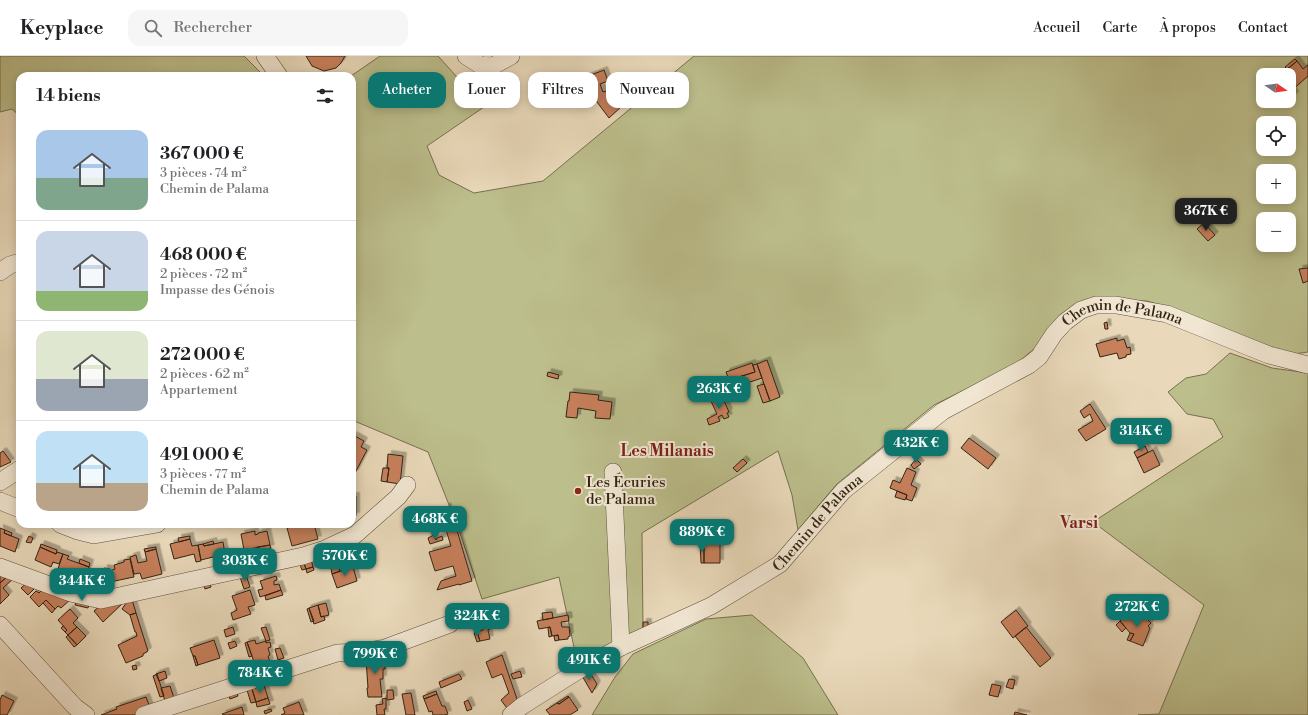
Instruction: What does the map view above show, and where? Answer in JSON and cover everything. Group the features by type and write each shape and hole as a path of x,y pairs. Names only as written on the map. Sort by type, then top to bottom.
{"street":[{"path":"265,56 276,72"},
{"path":"466,56 480,65 494,66 511,56"},
{"path":"0,272 10,265 16,263"},
{"name":"Chemin de Palama","path":"511,715 522,706 579,670 621,647 711,606 780,564 843,491 943,411 1029,365 1039,357 1054,334 1065,322 1081,310 1096,305 1116,305 1167,314 1269,355 1308,365"},
{"path":"0,482 16,472"},
{"path":"613,472 621,647"},
{"path":"0,567 71,593 101,600 303,556 325,549 355,535 398,497 407,485"},
{"path":"0,501 16,507"},
{"path":"70,528 94,535 134,528"},
{"path":"144,715 337,653 362,652 385,648 450,624"},
{"path":"0,625 75,707 86,715"}],"green space":[{"path":"0,56 244,56 260,72 16,72 16,112 12,109 0,112"},
{"path":"380,56 438,56 454,74 454,108 483,108 427,146 439,175 474,193 543,181 631,108 689,108 689,72 675,72 694,56 1308,56 1308,352 1286,355 1173,309 1147,301 1086,300 1041,343 1015,365 934,405 837,484 798,530 792,495 778,451 642,533 643,629 578,666 559,577 482,599 459,530 428,452 356,422 356,73"},
{"path":"1230,353 1272,368 1308,373 1308,715 1138,715 1159,714 1204,605 1093,522 1223,437 1213,419 1187,414 1168,392 1186,378 1206,374"},
{"path":"752,615 803,658 838,715 592,715 615,677 633,654 706,619"}],"building":[{"path":"306,56 345,56 336,68 324,71 312,66"},
{"path":"1295,59 1297,61 1288,68 1285,67"},
{"path":"1297,61 1303,69 1308,65 1308,76 1296,86 1296,68 1289,68"},
{"path":"604,70 606,76 606,82 600,84 603,92 606,91 606,108 620,108 609,118 598,103 598,72"},
{"path":"1204,223 1215,235 1208,241 1197,229"},
{"path":"1308,268 1308,281 1303,283 1299,269"},
{"path":"1107,322 1108,329 1105,329 1104,323"},
{"path":"1117,338 1117,341 1124,339 1127,348 1130,347 1131,354 1119,359 1117,353 1100,357 1096,344"},
{"path":"767,360 780,397 770,401 757,364"},
{"path":"752,363 755,372 729,380 726,372"},
{"path":"757,364 762,378 732,388 729,380 755,372 753,365"},
{"path":"548,372 559,375 558,379 547,376"},
{"path":"764,384 770,401 763,403 757,386"},
{"path":"570,392 599,395 598,400 612,402 610,419 595,418 596,411 578,408 577,418 566,417"},
{"path":"721,394 729,412 727,413 729,417 724,419 722,415 718,417 720,421 709,425 707,419 717,414 710,399"},
{"path":"1090,404 1106,429 1086,441 1078,430 1093,421 1090,414 1084,418 1080,411"},
{"path":"356,437 364,441 361,447 367,450 356,471"},
{"path":"969,438 996,458 988,469 961,448"},
{"path":"1145,446 1148,452 1137,458 1134,452"},
{"path":"1153,450 1160,465 1144,473 1137,458"},
{"path":"3,451 11,462 0,467 0,453"},
{"path":"388,454 403,456 400,484 387,482 389,468 387,468"},
{"path":"743,459 747,463 737,472 733,468"},
{"path":"916,459 921,464 914,469 911,465"},
{"path":"383,468 389,468 387,482 381,481"},
{"path":"907,468 916,472 911,485 917,488 912,501 906,499 907,495 890,488 893,480 900,483"},
{"path":"897,491 907,495 905,500 895,497"},
{"path":"447,506 452,519 449,520 445,510"},
{"path":"456,527 472,581 437,590 441,581 456,576 453,566 435,571 429,552 451,546 446,530"},
{"path":"0,528 5,530 4,533 19,539 15,552 0,546"},
{"path":"287,528 315,528 318,539 292,546"},
{"path":"5,530 12,533 11,536 4,533"},
{"path":"255,531 255,535 267,531 270,545 244,550 241,534"},
{"path":"720,534 720,563 704,563 704,543 700,543 700,535"},
{"path":"434,535 436,540 442,536 443,540 430,544 428,538"},
{"path":"29,536 33,538 31,543 26,542"},
{"path":"190,536 190,539 179,542 178,538"},
{"path":"190,539 192,546 198,545 201,561 196,562 194,554 174,559 170,544"},
{"path":"213,541 214,544 204,546 203,544"},
{"path":"223,542 225,554 201,560 198,545 203,544 204,546"},
{"path":"700,543 704,543 704,563 701,563"},
{"path":"41,544 57,550 56,554 40,547"},
{"path":"270,545 271,548 258,550 257,547"},
{"path":"40,547 56,554 57,552 63,554 59,564 53,562 51,567 35,560"},
{"path":"156,547 156,549 145,552 144,549"},
{"path":"156,549 162,574 142,579 140,573 134,574 130,557 136,555 138,563 147,561 145,552"},
{"path":"63,554 69,556 67,559 89,567 83,582 57,572"},
{"path":"80,559 90,563 89,567 79,563"},
{"path":"130,559 134,577 103,582 104,568 110,569 110,571 115,569 114,565"},
{"path":"311,559 313,567 306,569 303,561"},
{"path":"303,561 306,569 302,570 299,562"},
{"path":"338,566 340,571 332,574 331,568"},
{"path":"313,567 314,570 307,573 306,569"},
{"path":"353,567 357,581 337,588 332,574"},
{"path":"0,571 11,573 0,583"},
{"path":"11,573 14,578 3,588 9,595 0,604 0,583"},
{"path":"246,575 250,587 244,589 240,577"},
{"path":"276,576 277,580 274,581 274,585 279,584 281,590 260,597 258,590 263,589 260,581"},
{"path":"209,579 211,587 205,589 202,581"},
{"path":"30,580 39,584 28,595 21,588"},
{"path":"43,589 73,597 61,608 58,606 55,609 46,600 39,607 30,597 36,591 39,593"},
{"path":"250,590 255,605 248,607 251,614 233,620 231,613 237,610 232,596"},
{"path":"281,590 283,595 266,600 265,596"},
{"path":"131,596 136,613 130,615 122,609"},
{"path":"77,597 90,600 88,608 75,605"},
{"path":"46,600 55,609 52,613 43,603"},
{"path":"125,601 103,622 94,611 103,603"},
{"path":"326,603 329,615 321,617 318,605"},
{"path":"318,605 321,617 324,616 325,620 314,624 309,608"},
{"path":"309,608 314,621 311,622 307,609"},
{"path":"70,609 78,618 73,623 77,627 68,635 65,632 67,630 58,620"},
{"path":"1016,610 1028,626 1013,638 1001,622"},
{"path":"1132,610 1134,612 1129,617 1126,615"},
{"path":"488,611 491,625 489,625 490,629 488,630 490,639 480,641 477,632 483,630 478,614"},
{"path":"552,612 553,618 543,620 542,613"},
{"path":"1134,612 1141,619 1144,616 1151,623 1148,626 1150,628 1143,646 1130,641 1134,634 1130,633 1120,621 1126,615 1129,617"},
{"path":"136,613 148,651 143,654 143,656 126,663 118,645 137,636 130,615"},
{"path":"568,615 569,621 561,622 562,627 569,627 570,636 568,639 559,640 558,635 552,636 550,627 539,629 537,621"},
{"path":"1120,621 1126,628 1122,632 1116,625"},
{"path":"643,622 648,622 648,629 643,629"},
{"path":"63,626 67,630 65,632 61,628"},
{"path":"77,627 86,636 77,645 68,635"},
{"path":"233,627 235,634 226,637 224,630"},
{"path":"266,627 270,640 266,641 261,628"},
{"path":"550,627 552,636 549,637 548,628"},
{"path":"1026,627 1051,658 1040,667 1015,636"},
{"path":"477,632 480,641 477,642 474,633"},
{"path":"1130,633 1134,634 1130,641 1127,640"},
{"path":"68,635 77,645 74,647 66,637"},
{"path":"558,635 559,640 555,641 554,636"},
{"path":"214,640 220,658 198,665 190,648"},
{"path":"255,640 256,644 266,641 266,643 270,642 271,647 268,648 270,655 268,656 270,662 263,665 261,660 254,662 247,642"},
{"path":"235,641 237,646 230,649 228,643"},
{"path":"247,642 252,656 249,657 245,643"},
{"path":"280,648 284,658 278,660 275,649"},
{"path":"402,651 404,661 397,663 394,653"},
{"path":"384,654 385,669 383,669 383,679 380,679 382,697 368,697 366,659"},
{"path":"502,655 518,702 509,711 501,700 509,693 502,674 492,678 486,662"},
{"path":"193,656 195,656 198,665 196,666"},
{"path":"136,665 137,669 133,670 132,666"},
{"path":"588,670 597,684 592,693 581,674"},
{"path":"165,671 167,678 159,681 156,674"},
{"path":"520,671 522,677 513,679 511,674"},
{"path":"157,674 164,696 160,697 153,676"},
{"path":"459,674 462,679 441,688 439,682"},
{"path":"1009,679 1015,680 1013,689 1006,687"},
{"path":"992,684 1001,686 998,697 989,695"},
{"path":"264,685 268,698 256,702 252,689"},
{"path":"170,686 174,698 165,701 161,688"},
{"path":"252,689 256,702 251,703 247,690"},
{"path":"236,690 238,696 230,699 228,692"},
{"path":"387,690 393,690 394,699 387,700"},
{"path":"436,691 437,694 424,699 423,696"},
{"path":"411,693 415,715 406,715 402,694"},
{"path":"437,694 442,706 445,706 448,714 433,715 432,711 429,712 424,699"},
{"path":"2,695 14,701 7,715 0,715 0,700"},
{"path":"568,696 569,697 559,704 557,703"},
{"path":"146,697 151,710 134,715 101,715 117,709 116,707"},
{"path":"569,697 578,710 570,715 550,715 546,710 557,703 559,704"},
{"path":"268,698 270,704 257,707 256,702"},
{"path":"386,698 386,709 384,709 385,715 377,715 376,705 383,704 382,699"},
{"path":"468,700 472,709 467,711 464,702"},
{"path":"299,702 304,715 281,715 285,713 283,708"},
{"path":"242,707 244,715 222,714"},
{"path":"271,709 272,711 265,714 264,711"},
{"path":"1015,712 1027,715 1014,715"}],"place":[{"name":"Les Écuries de Palama","path":"578,491"}],"district":[{"name":"Les Milanais","path":"667,451"},
{"name":"Varsi","path":"1079,523"}]}
